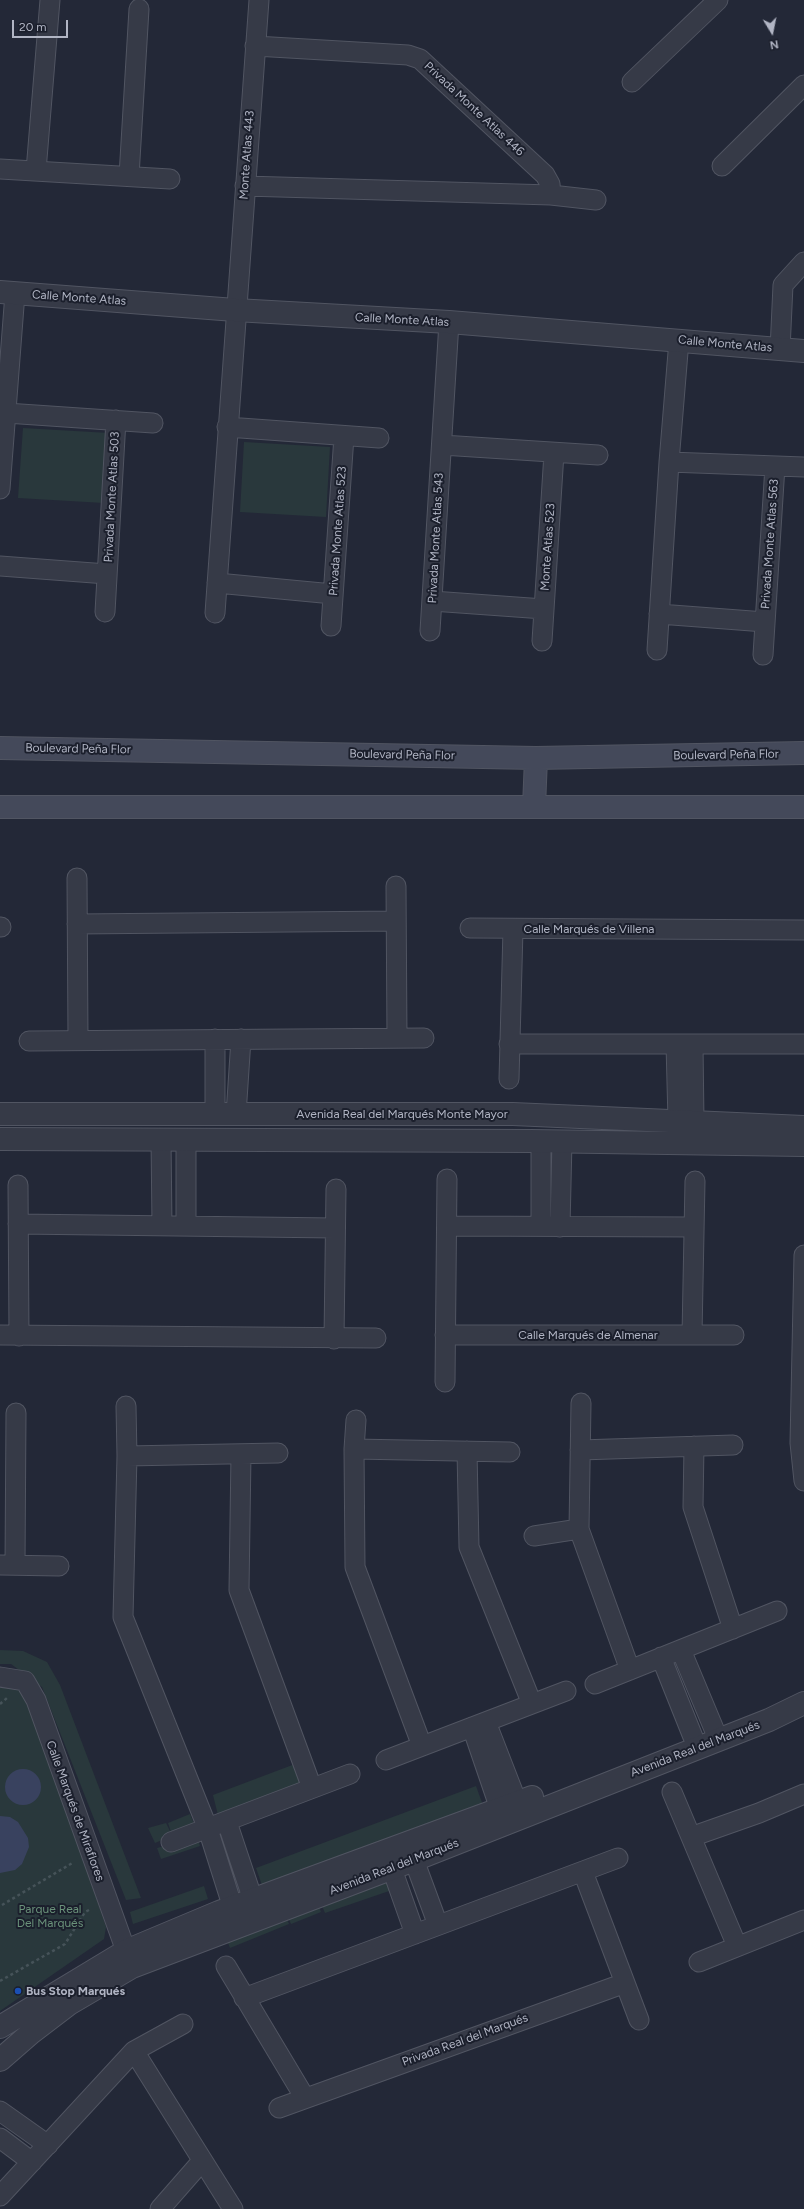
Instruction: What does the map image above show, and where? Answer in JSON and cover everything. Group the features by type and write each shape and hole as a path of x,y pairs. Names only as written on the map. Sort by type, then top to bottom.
{"main road":[{"name":"Boulevard Peña Flor","path":"0,748 536,758 804,753"},
{"path":"534,807 536,758"},
{"path":"0,807 804,807"}],"street":[{"path":"36,171 50,0"},
{"name":"Monte Atlas 443","path":"235,310 259,0"},
{"path":"632,82 718,0"},
{"path":"129,176 138,9"},
{"name":"Privada Monte Atlas 446","path":"255,46 408,55 420,59 545,175 550,184 551,196"},
{"path":"722,166 804,84"},
{"path":"0,169 170,179"},
{"path":"245,186 551,196 596,200"},
{"path":"780,350 783,285 801,269"},
{"path":"0,489 6,413 7,293"},
{"name":"Calle Monte Atlas","path":"7,293 235,310 449,322 804,351"},
{"path":"215,612 235,310"},
{"name":"Privada Monte Atlas 543","path":"430,631 449,322"},
{"path":"657,650 669,462 679,340"},
{"name":"Privada Monte Atlas 503","path":"6,413 153,423"},
{"name":"Privada Monte Atlas 503","path":"106,612 116,420"},
{"path":"227,427 379,438"},
{"name":"Privada Monte Atlas 523","path":"331,626 344,436"},
{"path":"442,445 598,456"},
{"name":"Monte Atlas 523","path":"542,641 554,453"},
{"name":"Privada Monte Atlas 563","path":"669,462 804,467"},
{"name":"Privada Monte Atlas 563","path":"763,655 775,466"},
{"name":"Privada Monte Atlas 503","path":"0,566 108,574"},
{"path":"217,584 334,594"},
{"path":"432,601 544,609"},
{"name":"Privada Monte Atlas 563","path":"659,614 765,622"},
{"path":"76,878 78,1040"},
{"path":"396,886 397,1038"},
{"path":"77,924 396,921"},
{"path":"470,928 513,929"},
{"name":"Calle Marqués de Villena","path":"509,1079 513,929 804,930"},
{"path":"29,1041 424,1038"},
{"path":"215,1039 225,1115"},
{"path":"225,1115 241,1039"},
{"path":"509,1044 804,1044"},
{"path":"685,1044 686,1122"},
{"name":"Avenida Real del Marqués Monte Mayor","path":"0,1114 513,1114 804,1127"},
{"path":"0,1138 804,1144"},
{"path":"161,1139 162,1226"},
{"path":"186,1139 186,1226"},
{"path":"540,1226 552,1141"},
{"path":"552,1141 560,1227"},
{"path":"445,1382 447,1179"},
{"path":"692,1335 695,1181"},
{"path":"18,1185 19,1336"},
{"path":"334,1339 336,1189"},
{"path":"18,1224 335,1228"},
{"path":"447,1226 694,1227"},
{"path":"804,1255 800,1443 804,1481"},
{"path":"0,1335 334,1339 376,1338"},
{"name":"Calle Marqués de Almenar","path":"445,1335 734,1335"},
{"path":"581,1403 579,1529 630,1670"},
{"path":"126,1406 127,1456 123,1617 208,1829 233,1908"},
{"path":"16,1414 8,1451 8,1565 59,1566"},
{"path":"356,1420 354,1449 355,1566 422,1746"},
{"path":"580,1450 733,1445"},
{"path":"694,1446 693,1507 733,1629"},
{"path":"354,1449 510,1452"},
{"path":"467,1451 469,1547 532,1704"},
{"path":"127,1456 278,1453"},
{"path":"241,1454 239,1590 312,1788"},
{"path":"534,1536 579,1529"},
{"path":"595,1684 776,1611"},
{"path":"681,1650 714,1729"},
{"path":"661,1657 693,1737"},
{"name":"Calle Marqués de Miraflores","path":"0,1677 25,1681 36,1700 129,1959"},
{"name":"Avenida Real del Marqués","path":"0,2027 129,1959 233,1908 714,1729 804,1688"},
{"path":"386,1760 566,1691"},
{"name":"Avenida Real del Marqués","path":"0,2060 31,2033 129,1959 392,1869 769,1720 804,1703"},
{"path":"479,1724 509,1806"},
{"path":"171,1842 350,1774"},
{"path":"672,1792 737,1946"},
{"path":"691,1837 759,1813 804,1794"},
{"path":"227,1822 253,1900"},
{"path":"244,1998 618,1858"},
{"path":"414,1860 438,1926"},
{"path":"392,1869 415,1934"},
{"path":"583,1872 639,2020"},
{"path":"699,1962 804,1920"},
{"path":"226,1966 305,2098"},
{"name":"Privada Real del Marqués","path":"279,2108 625,1983"},
{"path":"0,2196 134,2051 183,2024"},
{"path":"134,2051 233,2209"},
{"path":"0,2111 48,2145"},
{"path":"0,2138 32,2162"},
{"path":"160,2209 202,2161"}],"path":[{"path":"1,1905 90,1852"},
{"path":"0,1980 65,1944 85,1912"}],"green space":[{"path":"23,428 109,433 104,503 18,498"},
{"path":"244,442 330,447 326,517 240,512"},
{"path":"0,1650 23,1651 47,1662 60,1685 141,1898 126,1900 42,1687 11,1664 0,1664"},
{"name":"Parque Real Del Marqués","path":"0,1682 26,1683 106,1927 104,1939 0,2011"},
{"path":"295,1764 304,1784 218,1815 213,1795"},
{"path":"476,1786 484,1808 264,1891 256,1868"},
{"path":"190,1814 195,1826 155,1843 148,1828 166,1823 172,1835 168,1823"},
{"path":"197,1837 200,1846 161,1859 157,1848"},
{"path":"388,1877 392,1890 325,1913 320,1901"},
{"path":"204,1886 208,1899 133,1924 130,1912"},
{"path":"317,1901 321,1912 291,1924 286,1913"},
{"path":"285,1914 289,1924 230,1948 225,1935"}],"water":[{"path":"27,1769 36,1774 40,1780 40,1794 36,1800 27,1805 19,1805 10,1800 6,1794 5,1783 10,1774 16,1770"},
{"path":"0,1816 10,1817 18,1822 28,1838 29,1847 22,1864 15,1870 0,1873"}],"place":[{"name":"Bus Stop Marqués","path":"18,1991"}]}
